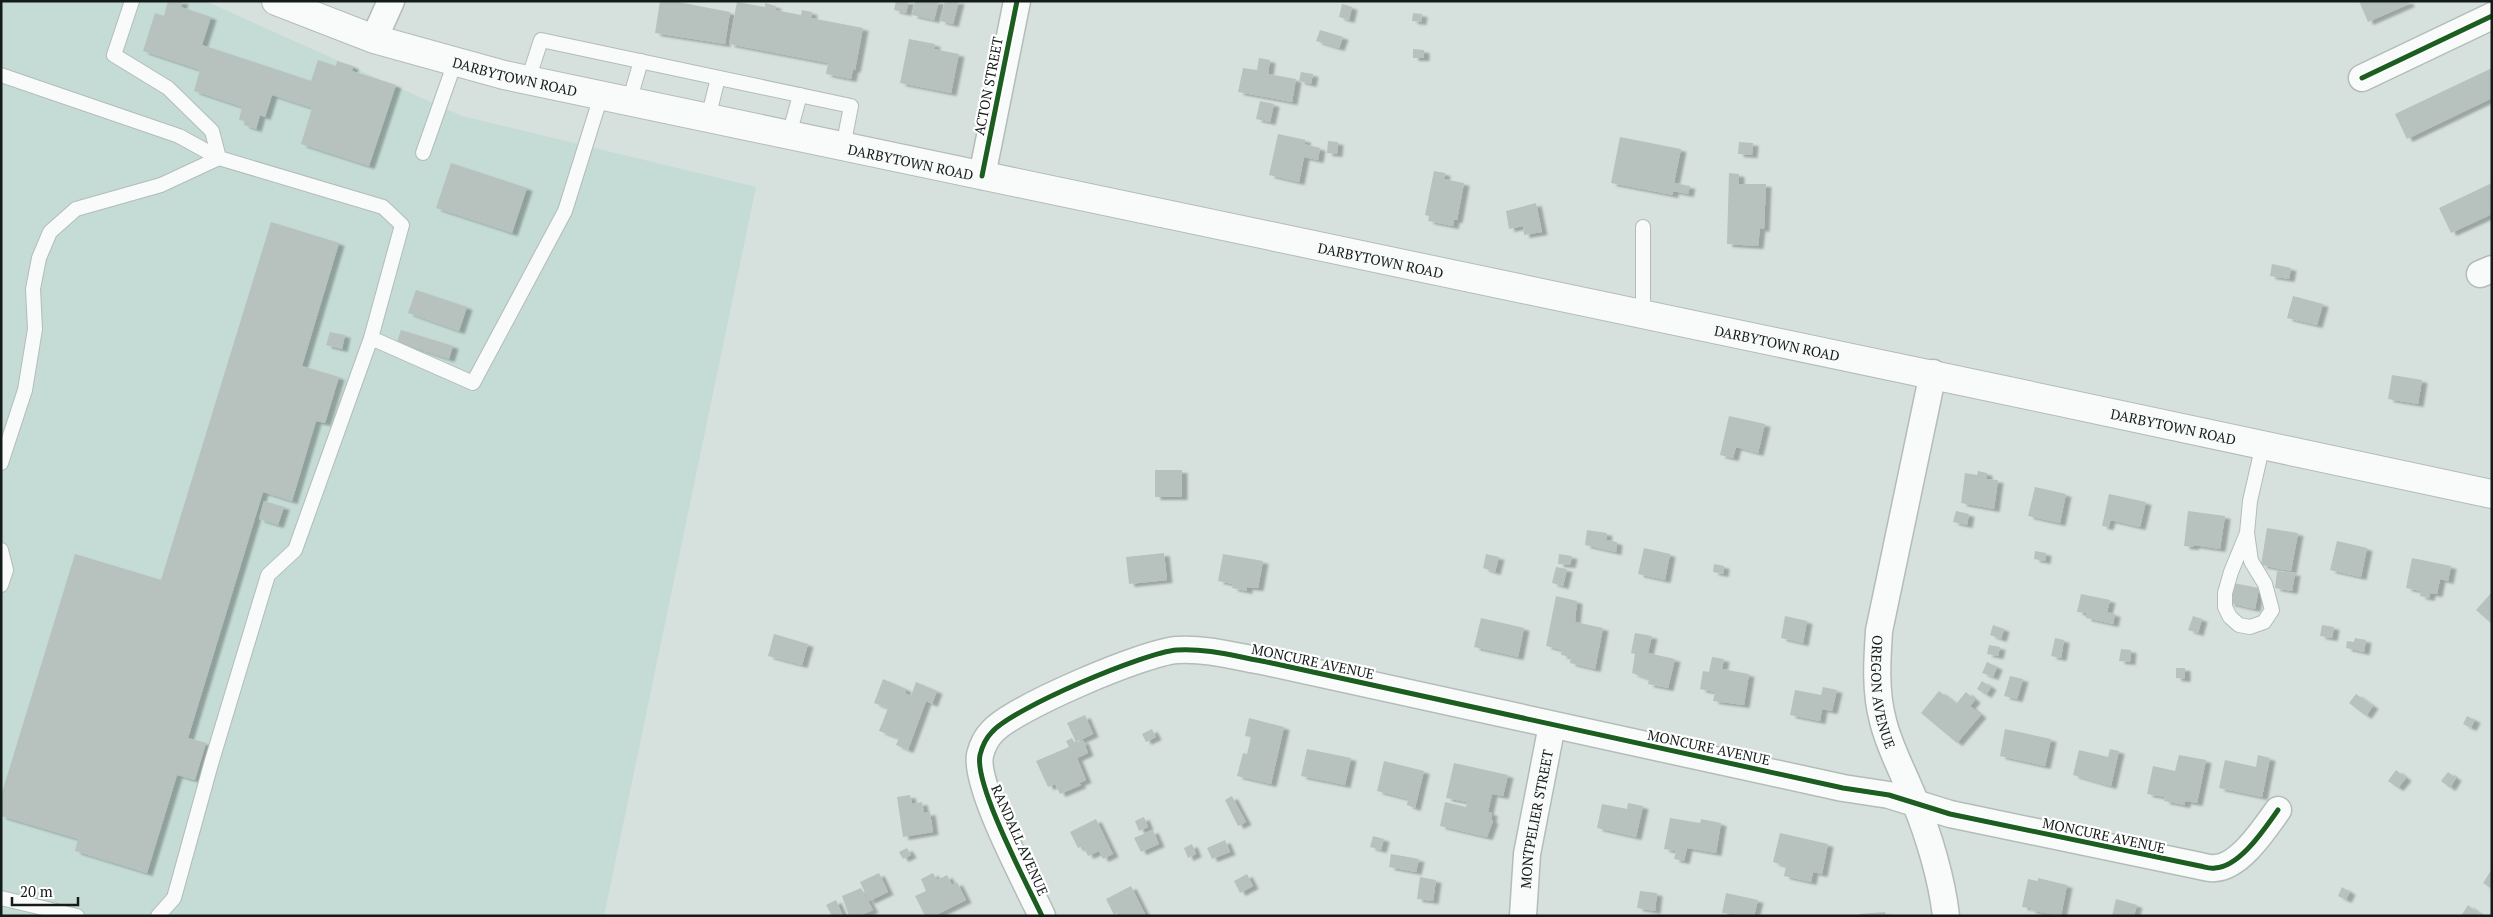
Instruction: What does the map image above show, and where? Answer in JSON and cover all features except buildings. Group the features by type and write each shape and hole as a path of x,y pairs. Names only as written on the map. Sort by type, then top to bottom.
{"main road":[{"name":"DARBYTOWN ROAD","path":"276,1 374,39 528,80 1933,373 2492,494"}],"street":[{"path":"374,39 391,1"},
{"name":"ACTON STREET","path":"982,176 1017,1"},
{"path":"2362,78 2492,16"},
{"name":"OREGON AVENUE","path":"1933,373 1895,552 1880,631 1877,666 1878,691 1883,720 1890,744 1916,803 1944,896 1946,916"},
{"name":"MONCURE AVENUE","path":"1112,669 1138,659 1176,650 1189,650 1267,662 1843,788 1889,795 1950,814 2217,868 2233,861 2249,848 2278,810"},
{"name":"RANDALL AVENUE","path":"1042,916 994,811 980,773 980,756 983,744 997,727 1028,709 1112,669"},
{"name":"MONTPELIER STREET","path":"1523,916 1527,854 1552,725"}],"lane":[{"path":"132,1 114,55 168,88 212,131 219,158"},
{"path":"528,80 541,40 800,95 851,106 843,147"},
{"path":"423,153 455,62"},
{"path":"629,102 641,62"},
{"path":"1,75 179,136 219,158 383,207 402,225 371,338 295,550 268,574 174,898 158,916"},
{"path":"708,118 718,78"},
{"path":"789,135 800,95"},
{"path":"371,338 473,383 565,211 601,96"},
{"path":"1,463 25,390 35,329 33,289 39,258 50,232 76,209 161,185 219,158"},
{"path":"1643,227 1643,314"},
{"path":"2247,533 2231,572 2225,593 2224,607 2230,617 2239,625 2250,627 2264,622 2272,610 2265,584 2251,561 2247,533 2250,501 2263,444"},
{"path":"1,550 6,570 1,584"},
{"path":"1,898 77,916"}],"shaded area":[{"path":"1,1 205,1 462,116 756,187 604,916 1,916"}],"cycle path":[{"path":"982,176 1017,1"},
{"path":"2362,78 2492,16"},
{"path":"1042,916 1003,835 985,788 980,769 980,755 984,743 992,732 1005,722 1051,696 1110,670 1161,653 1177,650 1211,652 1267,662 1843,788 1889,795 1950,814 2209,868 2224,866 2234,861 2259,836 2278,810"}]}
